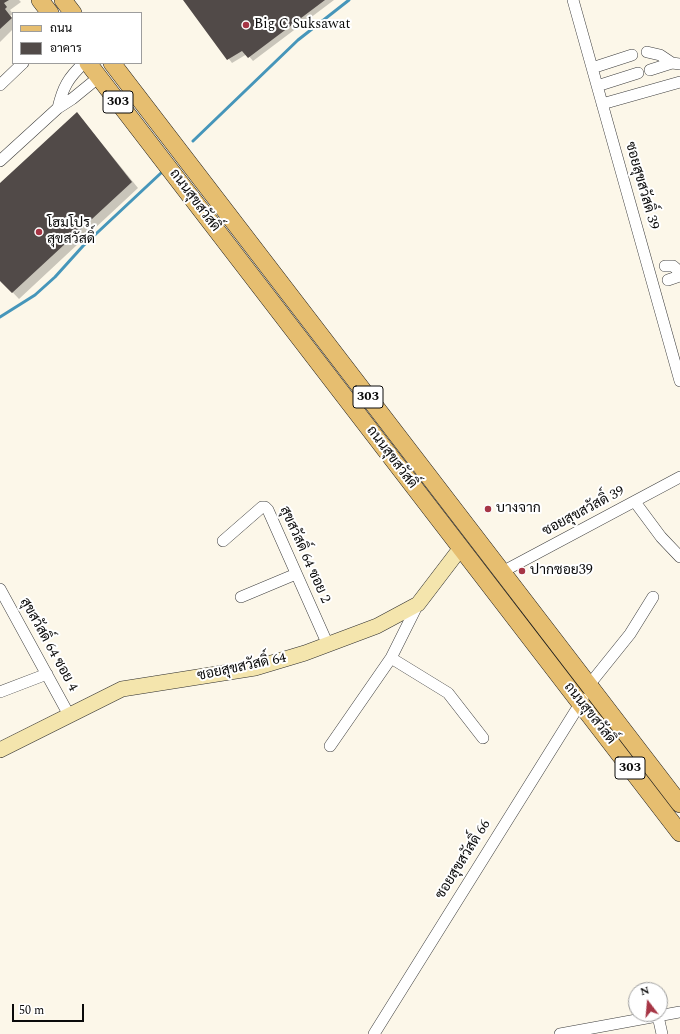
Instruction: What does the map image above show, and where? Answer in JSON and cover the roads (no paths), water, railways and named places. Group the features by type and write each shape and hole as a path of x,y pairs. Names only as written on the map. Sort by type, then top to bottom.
{"main road":[{"path":"63,0 72,12"},
{"name":"ถนนสุขสวัสดิ์","path":"89,64 460,549 680,833"},
{"name":"ถนนสุขสวัสดิ์","path":"113,64 680,804"}],"street":[{"name":"ซอยสุขสวัสดิ์ 39","path":"573,0 602,104 661,281 680,381"},
{"path":"646,52 660,55 676,63"},
{"path":"592,68 632,55"},
{"path":"650,70 676,63"},
{"path":"0,85 22,64"},
{"path":"58,108 62,92 68,79 83,64"},
{"path":"597,86 638,73"},
{"path":"0,161 58,108 72,99 99,77"},
{"path":"602,104 680,82"},
{"path":"657,268 673,266 680,272"},
{"path":"661,281 680,276"},
{"name":"ซอยสุขสวัสดิ์ 39","path":"502,572 680,477"},
{"path":"635,502 661,537 680,557"},
{"name":"สุขสวัสดิ์ 64 ซอย 2","path":"223,541 262,507 265,507 268,510 328,644"},
{"name":"ซอยสุขสวัสดิ์ 64","path":"0,750 122,689 255,668 377,626 418,604 460,549"},
{"path":"241,597 296,574"},
{"name":"สุขสวัสดิ์ 64 ซอย 4","path":"0,589 69,715"},
{"name":"ซอยสุขสวัสดิ์ 66","path":"374,1034 580,702 630,634 653,597"},
{"path":"330,746 391,658 418,604"},
{"path":"391,658 448,693 483,738"},
{"path":"0,692 47,674"},
{"path":"668,1014 680,1012"},
{"path":"560,1034 601,1030 634,1022"},
{"path":"659,1022 662,1034"}],"waterway":[{"path":"193,141 298,40 349,0"},
{"path":"0,317 35,295 55,277 83,246 161,173"}],"place":[{"name":"Big C Suksawat","path":"246,25"},
{"name":"โฮมโปร สุขสวัสดิ์","path":"39,232"},
{"name":"บางจาก","path":"488,509"},
{"name":"ปากซอย39","path":"522,571"}]}
